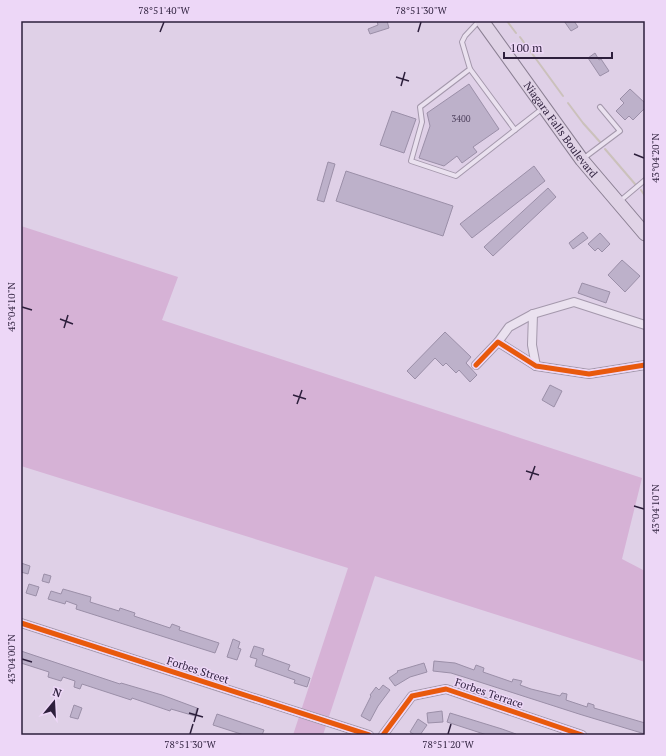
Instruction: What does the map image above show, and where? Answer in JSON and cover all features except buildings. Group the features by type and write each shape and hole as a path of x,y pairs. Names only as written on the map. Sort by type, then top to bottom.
{"main road":[{"name":"Niagara Falls Boulevard","path":"480,21 582,160 645,234"}],"street":[{"path":"476,365 498,342 509,327 533,314 574,302 645,325"},
{"path":"533,314 532,345 536,366"},
{"path":"498,342 536,366 589,374 645,365"},
{"name":"Forbes Street","path":"21,623 369,735"},
{"name":"Forbes Terrace","path":"383,735 412,696 446,689 582,735"}],"lane":[{"path":"480,21 462,42 470,69 515,130"},
{"path":"470,69 420,107 422,122 411,161 456,176 544,108"},
{"path":"582,160 620,131 600,108"},
{"path":"619,203 645,180"}],"shaded area":[{"path":"21,226 178,277 162,320 642,478 622,559 645,571 645,662 375,576 323,735 293,735 348,568 21,466"}],"waterway":[{"path":"507,21 516,33"},
{"path":"520,37 563,96"},
{"path":"568,103 600,142"},
{"path":"605,149 635,184"},
{"path":"641,190 645,196"}],"cycle path":[{"path":"476,365 498,342 536,366 589,374 645,365"},
{"path":"21,623 369,735"},
{"path":"383,735 412,696 446,689 582,735"}]}
